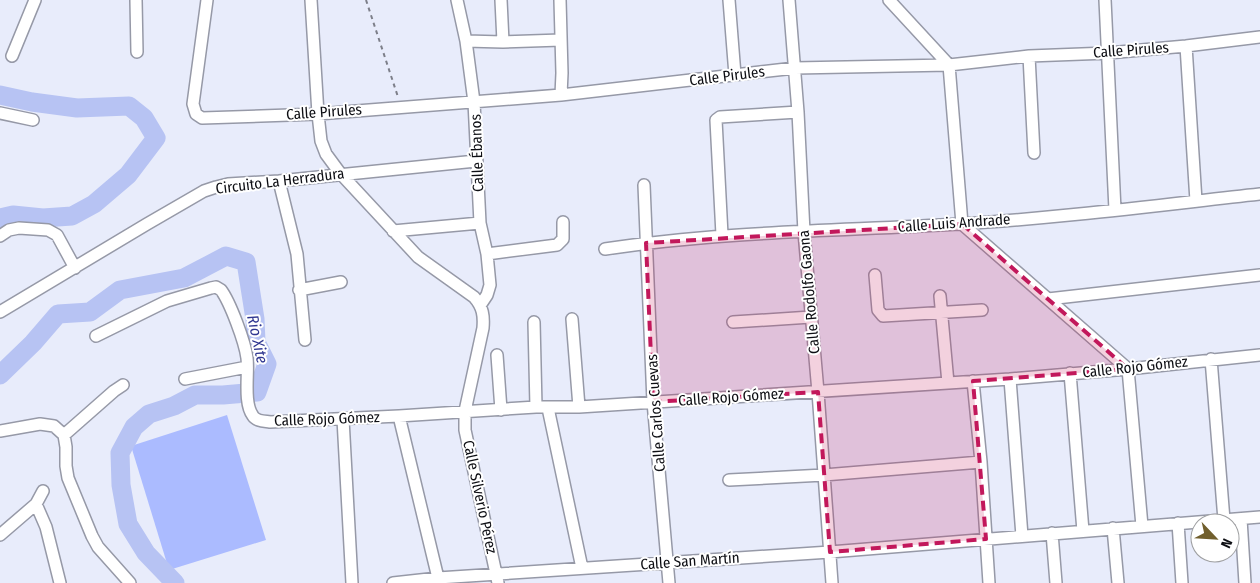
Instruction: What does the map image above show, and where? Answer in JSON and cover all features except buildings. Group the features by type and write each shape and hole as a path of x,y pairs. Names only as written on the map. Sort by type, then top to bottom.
{"street":[{"path":"12,56 36,0"},
{"path":"136,0 137,52"},
{"name":"Calle Pirules","path":"207,0 193,104 196,114 202,118 318,114 560,95 795,68 949,65 1029,56 1108,53 1186,46 1260,37"},
{"path":"311,0 318,114 326,154 340,173 418,257 481,304"},
{"name":"Calle Ébanos","path":"457,0 466,41 474,102 480,223 487,254 490,285 488,295 481,304"},
{"path":"501,0 503,42"},
{"path":"560,0 562,73 560,95"},
{"path":"728,0 734,75"},
{"name":"Calle Rodolfo Gaona","path":"788,0 795,68 804,232 832,583"},
{"path":"889,0 949,65 962,224 1128,370 1142,526"},
{"path":"1104,0 1116,210"},
{"path":"466,41 561,40"},
{"path":"1186,46 1196,201"},
{"path":"1029,56 1034,153"},
{"path":"722,235 716,120 720,117 798,112"},
{"path":"0,113 33,120"},
{"name":"Circuito La Herradura","path":"0,312 204,191 228,184 279,181 340,173 476,161"},
{"path":"279,181 296,254 305,340"},
{"name":"Calle Carlos Cuevas","path":"644,185 654,402 669,583"},
{"name":"Calle Luis Andrade","path":"605,249 722,235 962,224 1260,194"},
{"path":"487,254 557,245 562,239 563,222"},
{"path":"393,231 480,223"},
{"path":"0,236 9,230 19,228 48,230 57,235 75,268"},
{"path":"876,275 878,310 882,316 982,310"},
{"path":"1048,299 1260,275"},
{"path":"299,290 341,282"},
{"name":"Calle Rojo Gómez","path":"96,336 167,301 216,288 221,290 247,357 249,405 253,416 260,421 270,422 465,411 579,407 818,392 1128,370 1211,359 1260,355"},
{"path":"940,296 948,382"},
{"name":"Calle Silverio Pérez","path":"481,304 484,316 483,328 465,411 466,430 497,579"},
{"path":"732,322 811,317"},
{"path":"572,319 579,407"},
{"path":"534,322 542,408 582,568"},
{"path":"497,355 501,410"},
{"path":"1211,359 1223,513"},
{"path":"185,379 247,367"},
{"path":"1070,373 1083,531"},
{"path":"1010,379 1022,536"},
{"path":"973,381 981,462 989,583"},
{"path":"64,435 123,385"},
{"path":"399,416 438,578"},
{"path":"343,419 352,583"},
{"path":"0,431 40,424 54,426 64,435 68,478 92,536 98,548 130,583"},
{"path":"729,480 824,476 981,462"},
{"path":"0,535 36,504 43,491"},
{"path":"36,504 46,527 60,583"},
{"name":"Calle San Martín","path":"1241,519 1260,517"},
{"path":"1241,519 1245,583"},
{"name":"Calle San Martín","path":"393,583 438,578 497,579 582,568 830,552 1190,523"},
{"path":"1178,524 1182,583"},
{"path":"1113,528 1118,583"},
{"path":"1052,533 1056,583"}],"path":[{"path":"366,0 401,107"}],"highlighted area":[{"path":"962,224 1128,369 973,381 986,539 830,552 818,392 653,402 646,243"}],"shaded area":[{"path":"227,415 266,540 169,570 131,446"}],"waterway":[{"name":"Rio Xite","path":"0,95 32,102 77,108 129,106 144,118 156,138 128,175 94,204 72,216 43,218 13,215 0,218"},
{"name":"Rio Xite","path":"0,375 33,343 58,314 90,312 120,290 184,278 226,256 246,262 255,319 256,342 267,364 257,392 195,395 174,406 149,414 134,427 120,453 121,485 128,524 146,553 175,583"}]}
